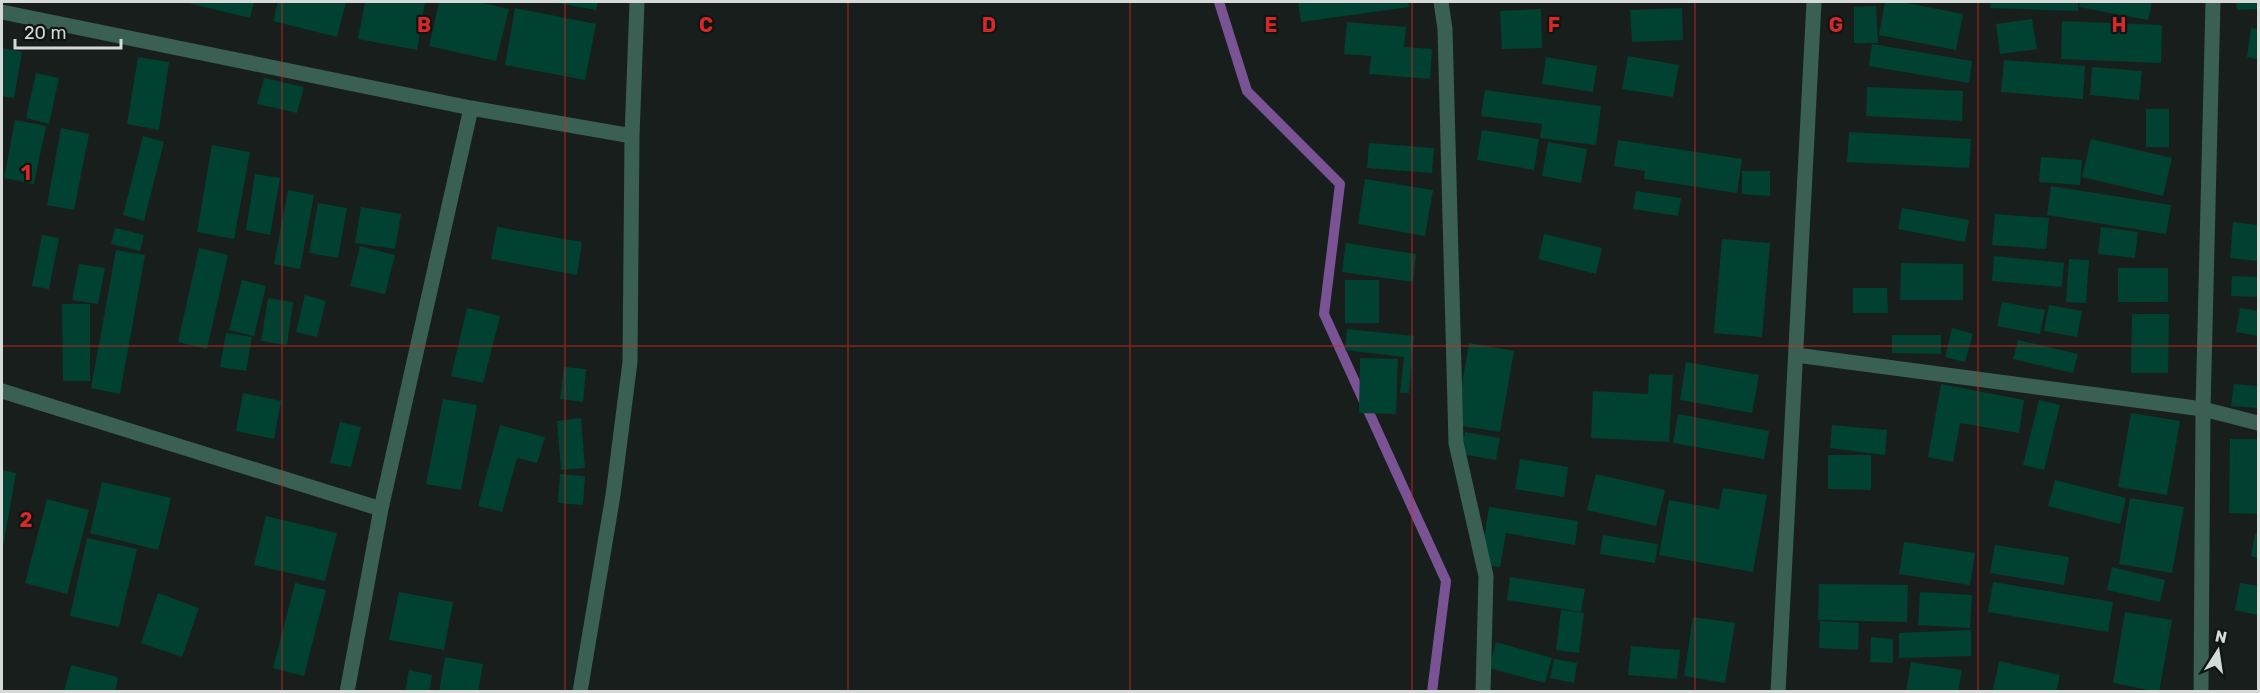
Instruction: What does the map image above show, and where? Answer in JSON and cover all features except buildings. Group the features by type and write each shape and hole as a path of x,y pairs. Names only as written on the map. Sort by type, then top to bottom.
{"street":[{"path":"580,692 613,495 630,362 632,136 637,2"},
{"path":"1441,2 1445,28 1456,443 1486,576 1483,692"},
{"path":"1778,692 1814,2"},
{"path":"2201,692 2203,409 2213,2"},
{"path":"2,12 471,108 632,136"},
{"path":"347,692 381,509 471,108"},
{"path":"1796,355 2203,409 2259,423"},
{"path":"2,391 381,509"}],"waterway":[{"path":"1219,2 1247,91 1340,184 1324,314 1446,581 1432,692"}]}
